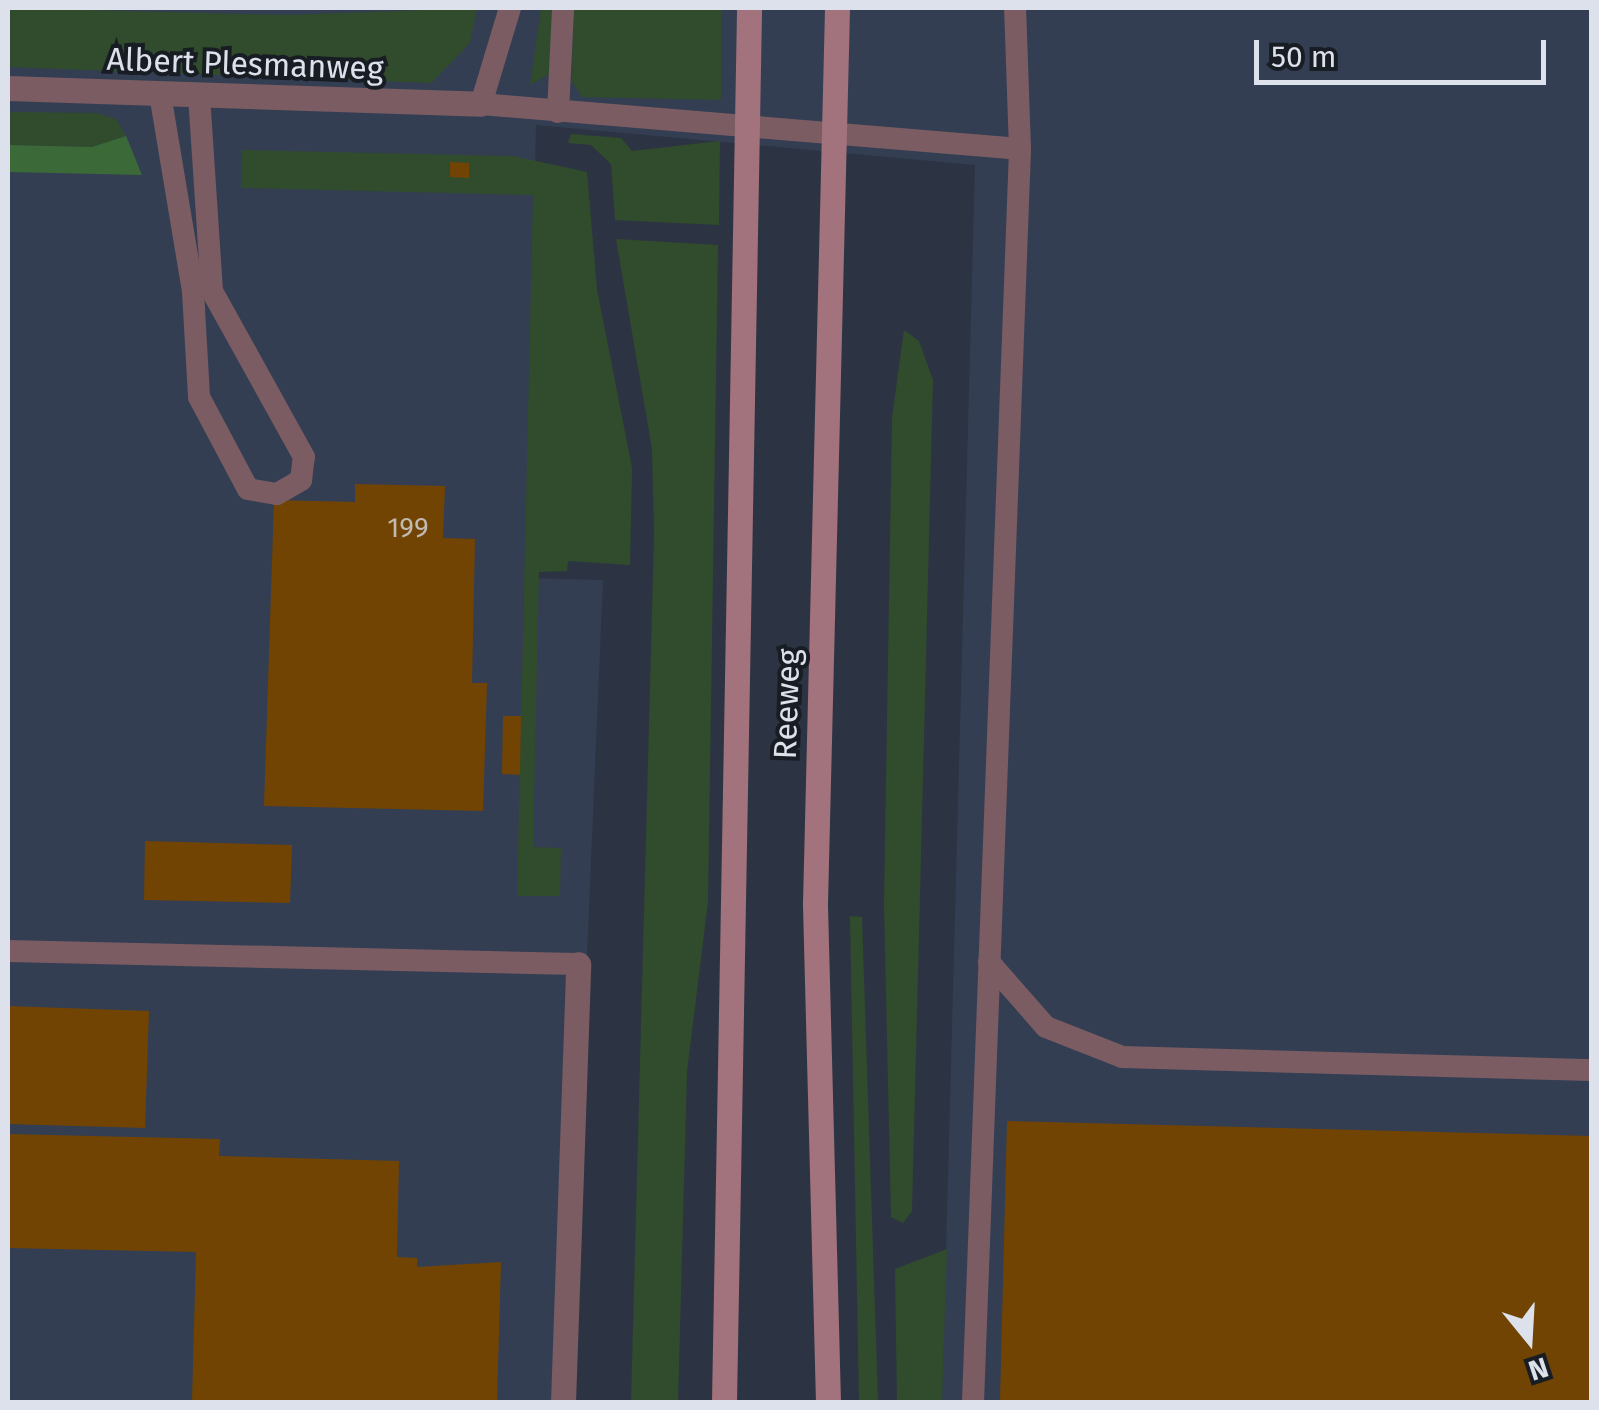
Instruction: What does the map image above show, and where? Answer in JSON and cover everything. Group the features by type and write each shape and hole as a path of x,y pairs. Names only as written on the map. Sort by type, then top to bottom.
{"main road":[{"name":"Reeweg","path":"724,1402 738,902 750,8"},
{"name":"Reeweg","path":"828,1402 814,903 837,8"}],"street":[{"name":"Albert Plesmanweg","path":"8,88 481,104"},
{"path":"564,1402 578,964"}],"lane":[{"path":"510,8 481,104 1020,148"},
{"path":"558,112 563,8"},
{"path":"973,1402 1020,148 1015,8"},
{"path":"160,94 194,292 199,397 248,488 277,494 301,480 304,456 212,291 199,96"},
{"path":"8,951 578,964"},
{"path":"990,962 1046,1027 1122,1057 1592,1070"}],"shaded area":[{"path":"8,8 1591,8 1591,1402 942,1402 975,165 536,125 526,578 603,580 568,1402 8,1402"}],"green space":[{"path":"8,8 286,15 477,8 470,43 431,83 8,67"},
{"path":"541,8 556,8 551,73 530,85"},
{"path":"573,8 721,8 721,100 582,97 572,82"},
{"path":"8,112 96,113 116,119 126,136 92,147 8,145"},
{"path":"571,134 621,138 632,151 720,141 719,225 615,220 611,164 591,145 568,143"},
{"path":"126,136 142,175 8,172 8,145 92,147"},
{"path":"242,150 513,156 587,172 597,289 632,468 630,565 568,561 567,571 539,572 533,847 561,848 560,896 517,896 533,195 241,188"},
{"path":"616,239 718,245 708,902 687,1072 678,1402 631,1402 654,536 652,449"},
{"path":"904,330 919,341 933,380 912,1211 903,1223 891,1217 884,904 892,418"},
{"path":"850,916 862,917 878,1402 859,1402"},
{"path":"947,1249 942,1402 897,1402 895,1269"}],"building":[{"path":"450,162 469,163 469,178 450,177"},
{"path":"355,484 445,486 443,538 475,539 472,683 487,683 483,811 264,806 274,500 355,502"},
{"path":"503,716 521,716 520,775 502,774"},
{"path":"145,841 292,845 290,903 144,900"},
{"path":"8,1006 149,1011 145,1128 8,1124"},
{"path":"1007,1121 1592,1136 1592,1402 1000,1402"},
{"path":"8,1134 220,1139 219,1156 399,1161 397,1257 417,1258 417,1267 501,1262 497,1402 192,1402 196,1252 8,1248"}]}
